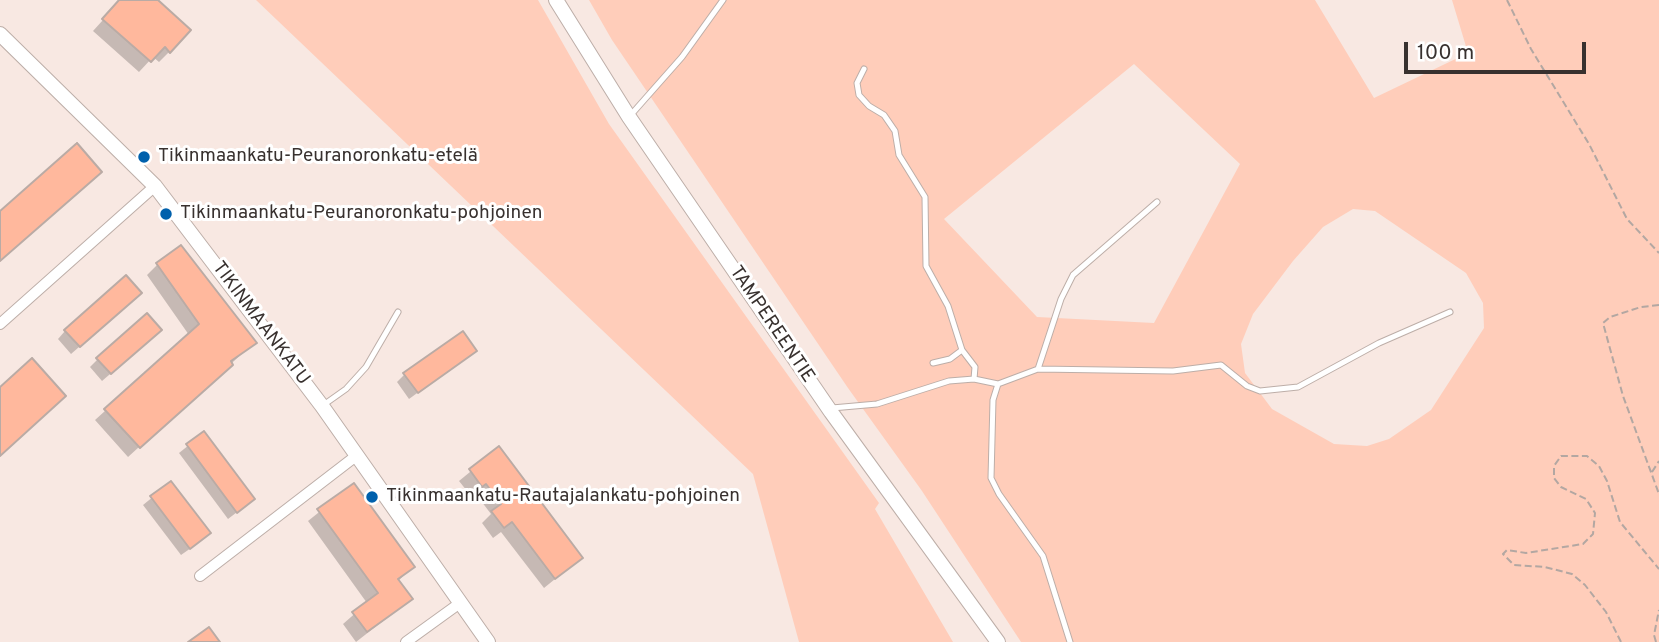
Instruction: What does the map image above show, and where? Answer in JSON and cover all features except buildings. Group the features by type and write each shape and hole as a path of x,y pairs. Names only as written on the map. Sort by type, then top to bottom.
{"main road":[{"name":"TAMPEREENTIE","path":"556,0 629,117 828,409 998,642"},
{"name":"TIKINMAANKATU","path":"1,37 155,186 322,406 488,642"}],"street":[{"path":"0,324 155,186"},
{"path":"200,576 356,456"},
{"path":"406,642 460,603"}],"lane":[{"path":"629,117 682,57 723,0"},
{"path":"864,69 857,83 859,95 869,106 884,115 895,131 899,155 925,197 926,266 948,306 962,350 975,367 975,379"},
{"path":"1038,369 1061,299 1073,275 1157,202"},
{"path":"322,406 346,389 366,368 398,312"},
{"path":"828,409 877,404 949,381 975,379 998,384 1038,369 1173,371 1221,365 1247,386 1260,391 1298,387 1379,343 1450,312"},
{"path":"933,363 950,359 962,350"},
{"path":"998,384 993,400 991,478 999,494 1043,556 1070,642"}],"path":[{"path":"1507,0 1531,49 1589,144 1627,219 1659,253"},
{"path":"1659,305 1630,310 1610,317 1603,323 1650,474 1659,494"},
{"path":"1621,642 1606,611 1585,585 1572,574 1545,567 1514,565 1503,554 1507,550 1526,553 1583,544 1593,534 1595,513 1586,499 1561,487 1554,478 1554,466 1561,456 1587,456 1599,466 1607,481 1620,522 1659,569"},
{"path":"1650,474 1659,461"},
{"path":"1656,642 1654,635 1659,610"}],"shaded area":[{"path":"256,0 538,0 609,124 879,503 875,509 953,642 799,642 753,474"},
{"path":"589,0 1315,0 1374,98 1468,53 1452,0 1659,0 1659,642 1021,642 922,491 848,388 612,40","holes":["1134,64 1240,164 1154,323 1037,317 944,219","1353,209 1375,211 1466,273 1483,303 1484,328 1431,410 1389,439 1367,446 1334,444 1272,409 1245,373 1241,344 1253,314 1293,261 1323,227"]}],"place":[{"name":"Tikinmaankatu-Peuranoronkatu-etelä","path":"144,157"},
{"name":"Tikinmaankatu-Peuranoronkatu-pohjoinen","path":"166,214"},
{"name":"Tikinmaankatu-Rautajalankatu-pohjoinen","path":"372,497"}]}
